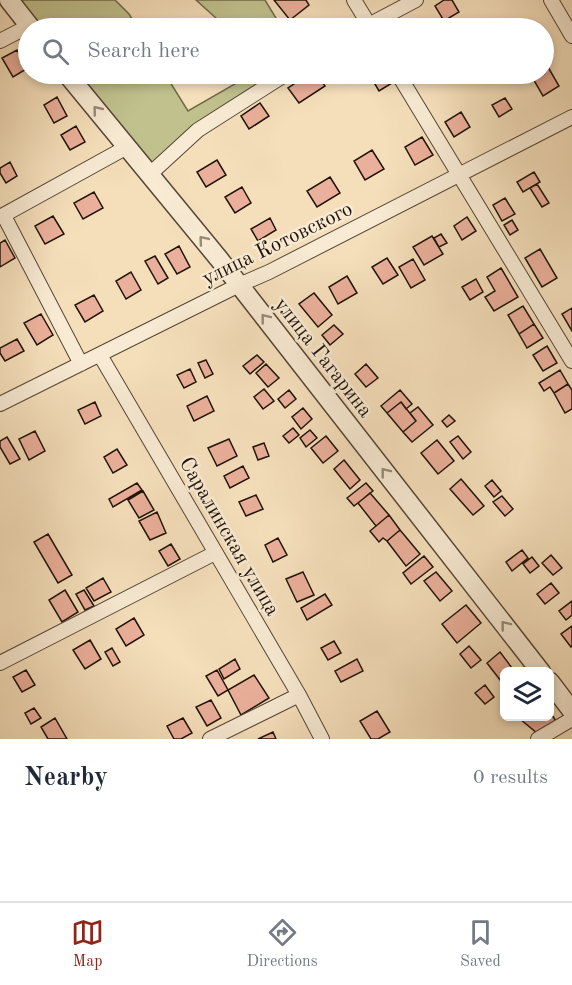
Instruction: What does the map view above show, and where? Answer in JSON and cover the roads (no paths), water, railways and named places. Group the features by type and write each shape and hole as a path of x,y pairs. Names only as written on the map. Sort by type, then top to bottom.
{"street":[{"path":"9,0 23,18"},
{"path":"354,0 363,18"},
{"path":"383,18 416,0"},
{"path":"551,0 572,36"},
{"path":"0,41 18,33"},
{"name":"улица Гагарина","path":"76,84 240,285 537,667"},
{"path":"149,175 198,130 270,84"},
{"path":"404,84 572,361"},
{"name":"улица Котовского","path":"0,404 269,272 572,117"},
{"path":"81,364 2,217 127,147"},
{"name":"Саралинская улица","path":"100,355 299,695 322,739"},
{"path":"0,663 215,553"},
{"path":"554,688 572,711"},
{"path":"210,739 299,695"},
{"path":"538,739 572,719"}]}
